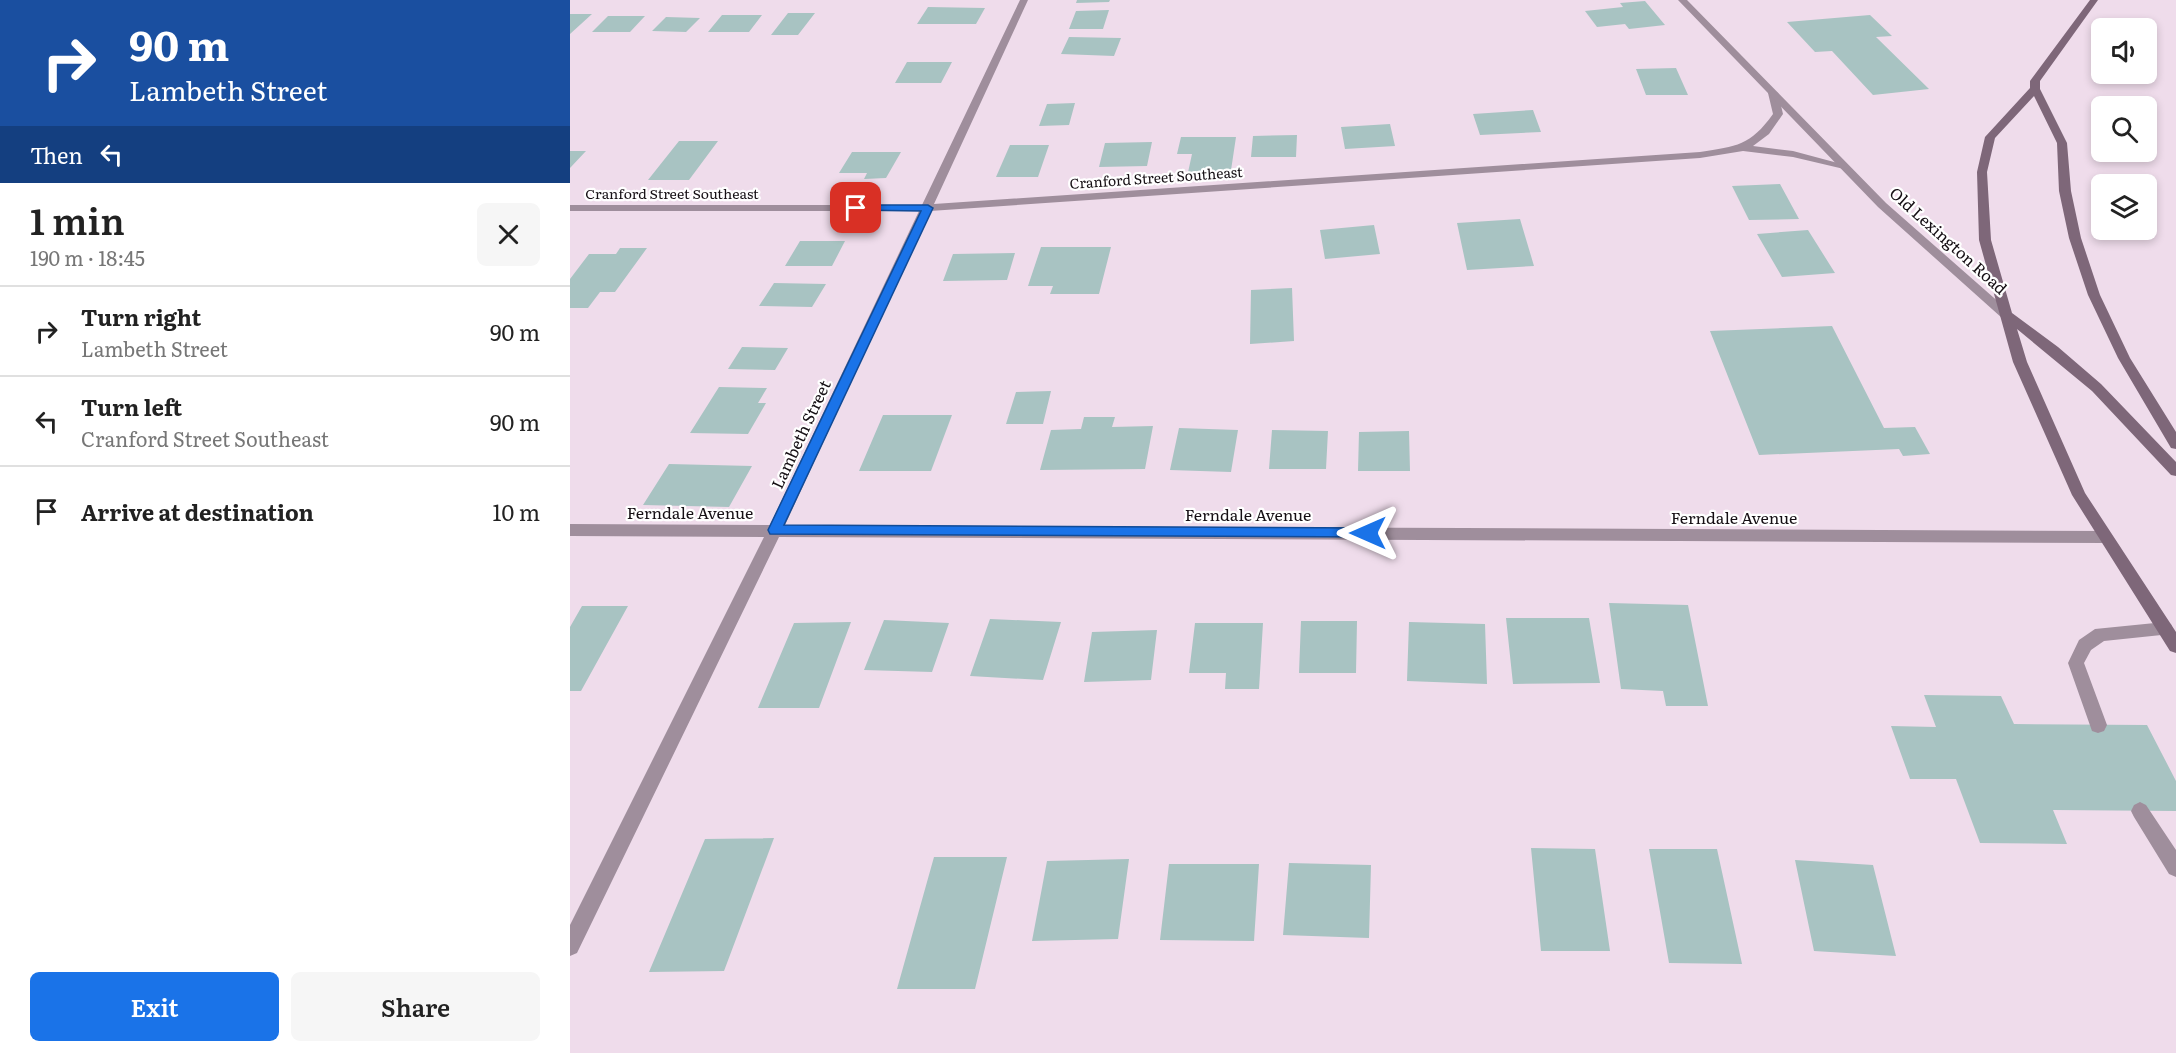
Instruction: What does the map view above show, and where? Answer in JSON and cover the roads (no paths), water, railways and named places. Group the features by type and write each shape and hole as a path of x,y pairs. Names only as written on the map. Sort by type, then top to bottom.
{"main road":[{"path":"2094,0 2035,81 2035,89 2062,143 2065,191 2075,238 2094,295 2124,358 2176,444"},
{"path":"2035,89 1990,136 1982,172 1985,240 2006,315 2052,348 2116,406 2176,471"},
{"name":"Old Lexington Road","path":"2006,315 2020,362 2079,495 2176,646"}],"street":[{"name":"Lambeth Street","path":"570,946 775,530 1024,0"},
{"name":"Old Lexington Road","path":"1682,0 1882,205 2006,315"},
{"name":"Cranford Street Southeast","path":"1743,148 1765,132 1778,114 1773,93"},
{"name":"Cranford Street Southeast","path":"570,208 928,208 1700,155 1743,148 1793,154 1844,166"},
{"name":"Ferndale Avenue","path":"570,530 2105,537"},
{"path":"2098,725 2076,663 2085,645 2101,634 2165,629"},
{"path":"2140,811 2176,867"}]}
